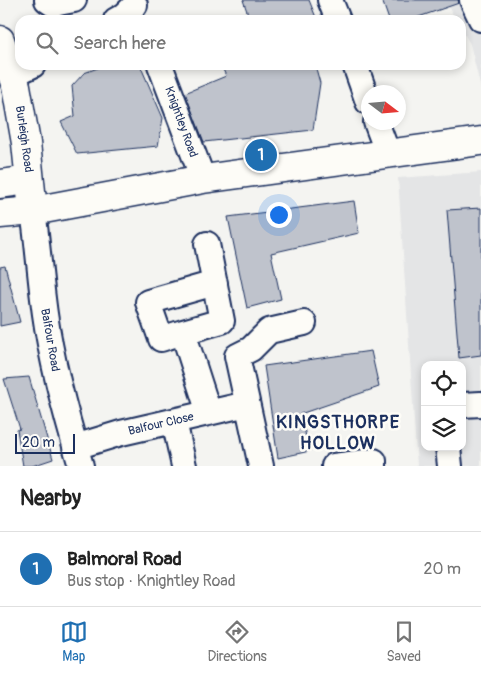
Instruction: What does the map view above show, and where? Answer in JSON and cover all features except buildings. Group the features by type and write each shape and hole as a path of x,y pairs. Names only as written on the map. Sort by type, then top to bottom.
{"main road":[{"name":"Burleigh Road","path":"0,40 15,60"},
{"name":"Burleigh Road","path":"23,70 16,86 26,143 33,211"},
{"path":"0,214 33,211 203,179 481,141"},
{"path":"0,184 29,180"}],"street":[{"path":"47,0 53,4 74,0"},
{"path":"330,0 336,15"},
{"path":"472,0 481,19"},
{"name":"Knightley Road","path":"162,70 203,179"},
{"path":"357,70 362,85"},
{"path":"379,130 388,154"},
{"name":"Balfour Road","path":"33,211 52,356 60,394 78,457"},
{"path":"207,244 215,283 222,321 161,339 148,302 215,283"},
{"path":"261,466 237,356 251,349 269,331 304,323"},
{"path":"183,332 209,413"},
{"name":"Balfour Close","path":"78,457 121,433 247,404"},
{"path":"466,405 481,404"},
{"path":"174,421 184,466"},
{"path":"448,451 450,466"},
{"path":"334,466 374,461 374,466"}],"shaded area":[{"path":"445,0 481,0 481,89 470,44 466,37 466,15 453,15"},
{"path":"481,172 481,466 417,466 398,178"}],"place":[{"name":"Balmoral Road","path":"261,155"}],"district":[{"name":"KINGSTHORPE HOLLOW","path":"338,432"}]}
